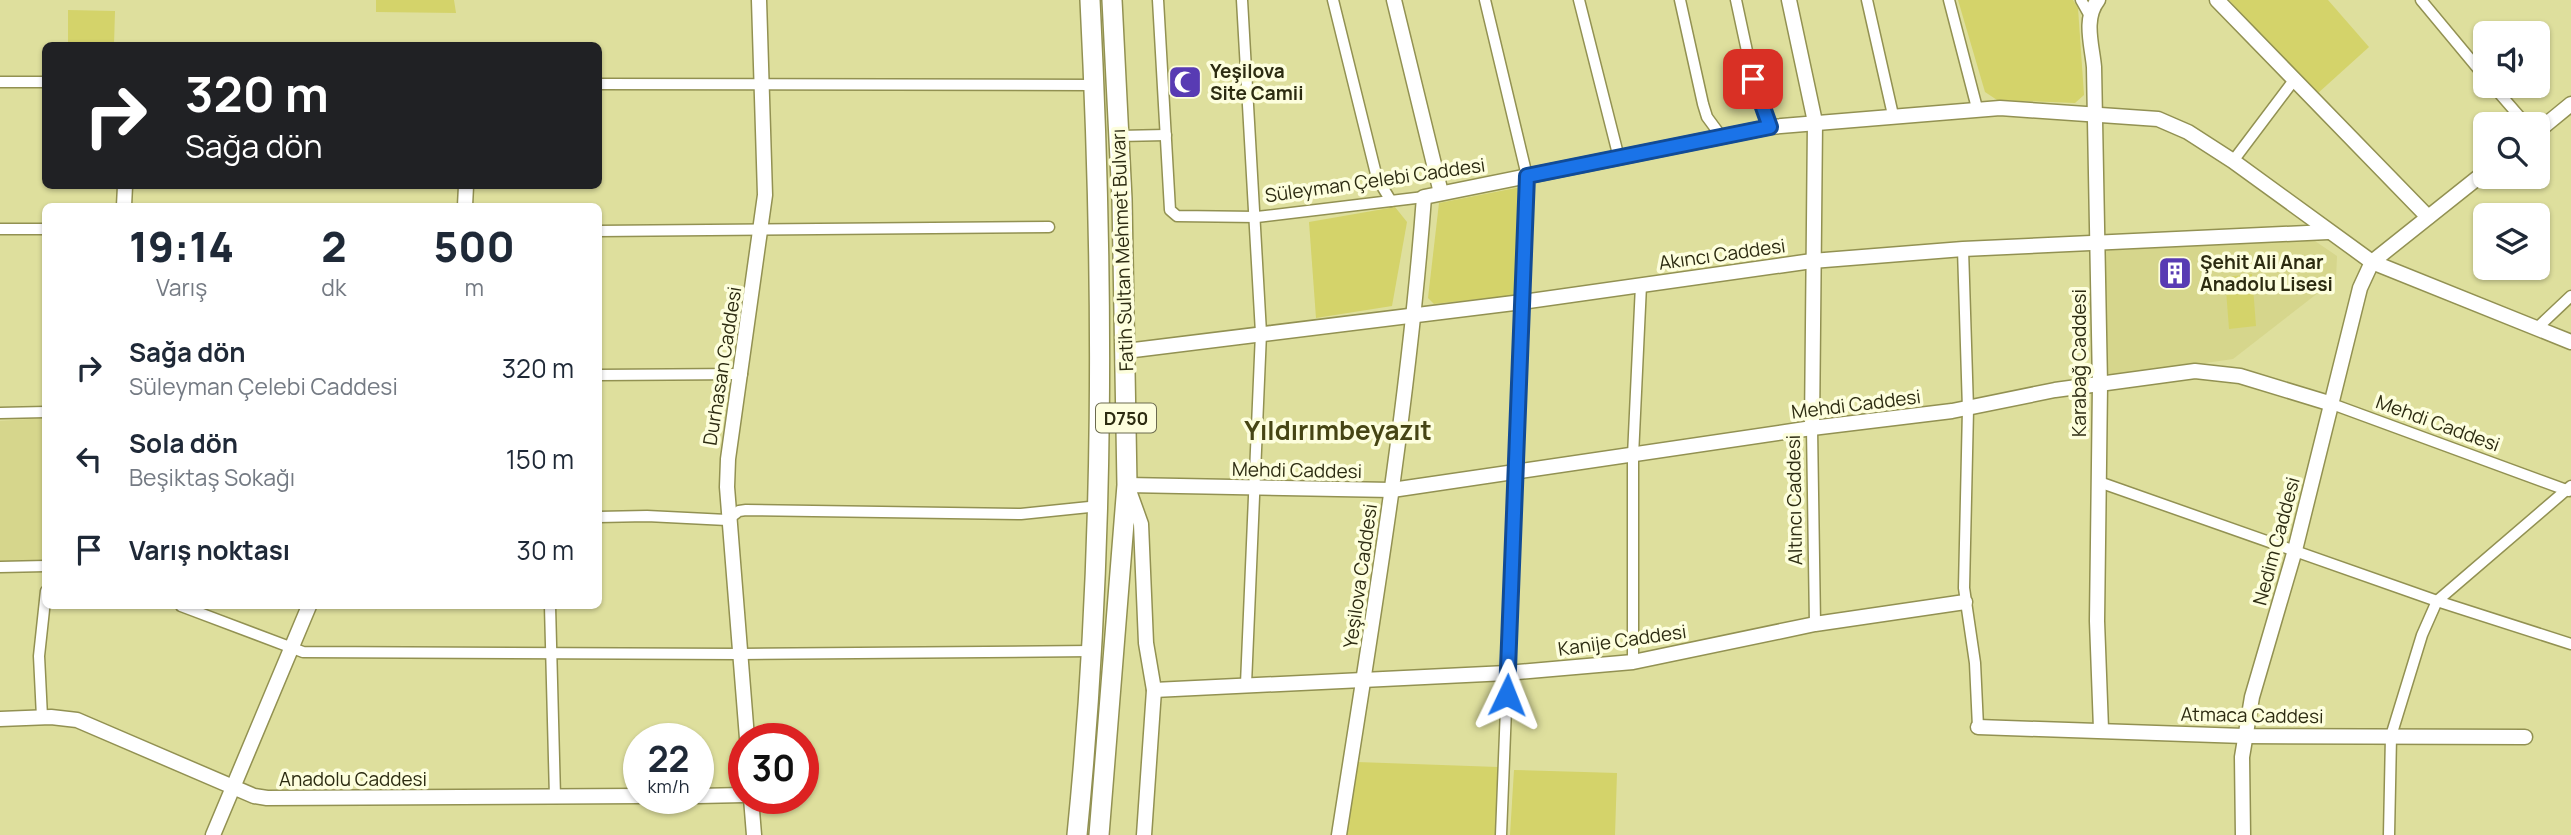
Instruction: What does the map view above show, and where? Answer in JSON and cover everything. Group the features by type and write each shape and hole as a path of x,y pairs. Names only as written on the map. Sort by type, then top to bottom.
{"highway":[{"name":"Fatih Sultan Mehmet Bulvarı","path":"1077,835 1092,651 1100,506 1100,200 1090,0"},
{"name":"Fatih Sultan Mehmet Bulvarı","path":"1099,835 1127,485 1126,351 1112,0"}],"street":[{"name":"Durhasan Caddesi","path":"746,723 727,520 728,458 761,231 765,170 759,0"},
{"path":"1119,136 1166,135 1158,0"},
{"path":"1242,0 1261,333 1257,490 1246,684"},
{"path":"1333,0 1377,178 1391,201"},
{"path":"1394,0 1441,193"},
{"path":"1485,0 1527,176 1501,835"},
{"path":"1579,0 1619,158"},
{"path":"1680,0 1703,104 1707,117 1721,136"},
{"path":"1736,0 1753,79 1770,127"},
{"name":"Altıncı Caddesi","path":"1789,0 1815,122 1812,261 1815,624"},
{"path":"1867,0 1893,115"},
{"path":"1949,0 1977,108"},
{"path":"2081,0 2090,16"},
{"name":"Karabağ Caddesi","path":"2098,0 2090,16 2095,112 2100,385 2097,621 2101,729"},
{"path":"2217,0 2428,217"},
{"path":"2421,0 2473,63"},
{"path":"2233,161 2294,80"},
{"path":"0,82 42,82"},
{"path":"602,84 1094,85"},
{"path":"2503,98 2516,112"},
{"path":"2550,121 2571,104"},
{"name":"Süleyman Çelebi Caddesi","path":"1166,135 1170,210 1185,218 1256,217 1424,197 1721,136 1815,122 1977,108 2095,112 2158,120 2174,125 2233,161 2372,262 2571,342"},
{"path":"2372,262 2473,181"},
{"name":"Yeşilova Caddesi","path":"1339,835 1392,490 1415,313 1424,197"},
{"path":"602,231 1049,227"},
{"path":"0,229 42,229"},
{"name":"Akıncı Caddesi","path":"1126,351 1415,313 1522,302 1812,261 1963,249 2328,232"},
{"path":"1963,249 1968,409 1965,602 1975,663 1978,727"},
{"name":"Nedim Caddesi","path":"2243,835 2244,736 2252,697 2295,550 2360,288 2372,262"},
{"path":"1633,662 1633,456 1641,285"},
{"path":"2537,328 2571,296"},
{"name":"Mehdi Caddesi","path":"1127,485 1257,490 1392,490 1812,428 1968,409 2055,390 2210,371 2240,376 2332,404 2569,489"},
{"path":"602,375 742,374"},
{"path":"0,414 42,412"},
{"path":"2099,482 2437,601 2571,644"},
{"path":"1127,485 1138,511 1142,531 1146,643 1154,690 1144,835"},
{"path":"2389,835 2391,736 2418,645 2437,601 2569,489"},
{"path":"602,517 727,520 739,511 747,510 1021,514 1100,506"},
{"path":"0,567 42,566"},
{"name":"Kanije Caddesi","path":"1154,690 1507,673 1633,662 1815,624 1965,602"},
{"path":"42,717 39,656 44,609"},
{"path":"189,609 290,649 351,654 1092,651"},
{"path":"213,835 308,609"},
{"path":"550,609 555,797"},
{"name":"Anadolu Caddesi","path":"0,719 42,717 76,720 254,796 285,800 623,796"},
{"name":"Atmaca Caddesi","path":"1978,727 2101,729 2244,736 2525,737"},
{"path":"752,814 754,835"}],"shaded area":[{"path":"376,0 454,0 456,13 376,12"},
{"path":"1958,0 2073,0 2078,8 2084,95 2075,103 1997,100 1985,92"},
{"path":"2229,0 2328,0 2369,47 2317,94"},
{"path":"68,10 115,11 114,42 68,42"},
{"path":"1521,187 1515,295 1434,304 1428,298 1439,203"},
{"path":"1395,207 1407,222 1392,306 1316,318 1309,222"},
{"path":"2312,239 2337,256 2336,279 2233,359 2103,378 2103,251"},
{"path":"2252,274 2256,326 2229,329 2225,277"},
{"path":"42,418 42,560 0,562 0,421"},
{"path":"1357,762 1498,767 1495,835 1346,835"},
{"path":"1514,770 1617,773 1615,835 1510,835"}],"place":[{"name":"Yeşilova Site Camii","path":"1185,82"},
{"name":"Şehit Ali Anar Anadolu Lisesi","path":"2175,273"}],"district":[{"name":"Yıldırımbeyazıt","path":"1338,430"}],"route":[{"path":"1507,695 1527,176 1770,127 1753,79"}]}
